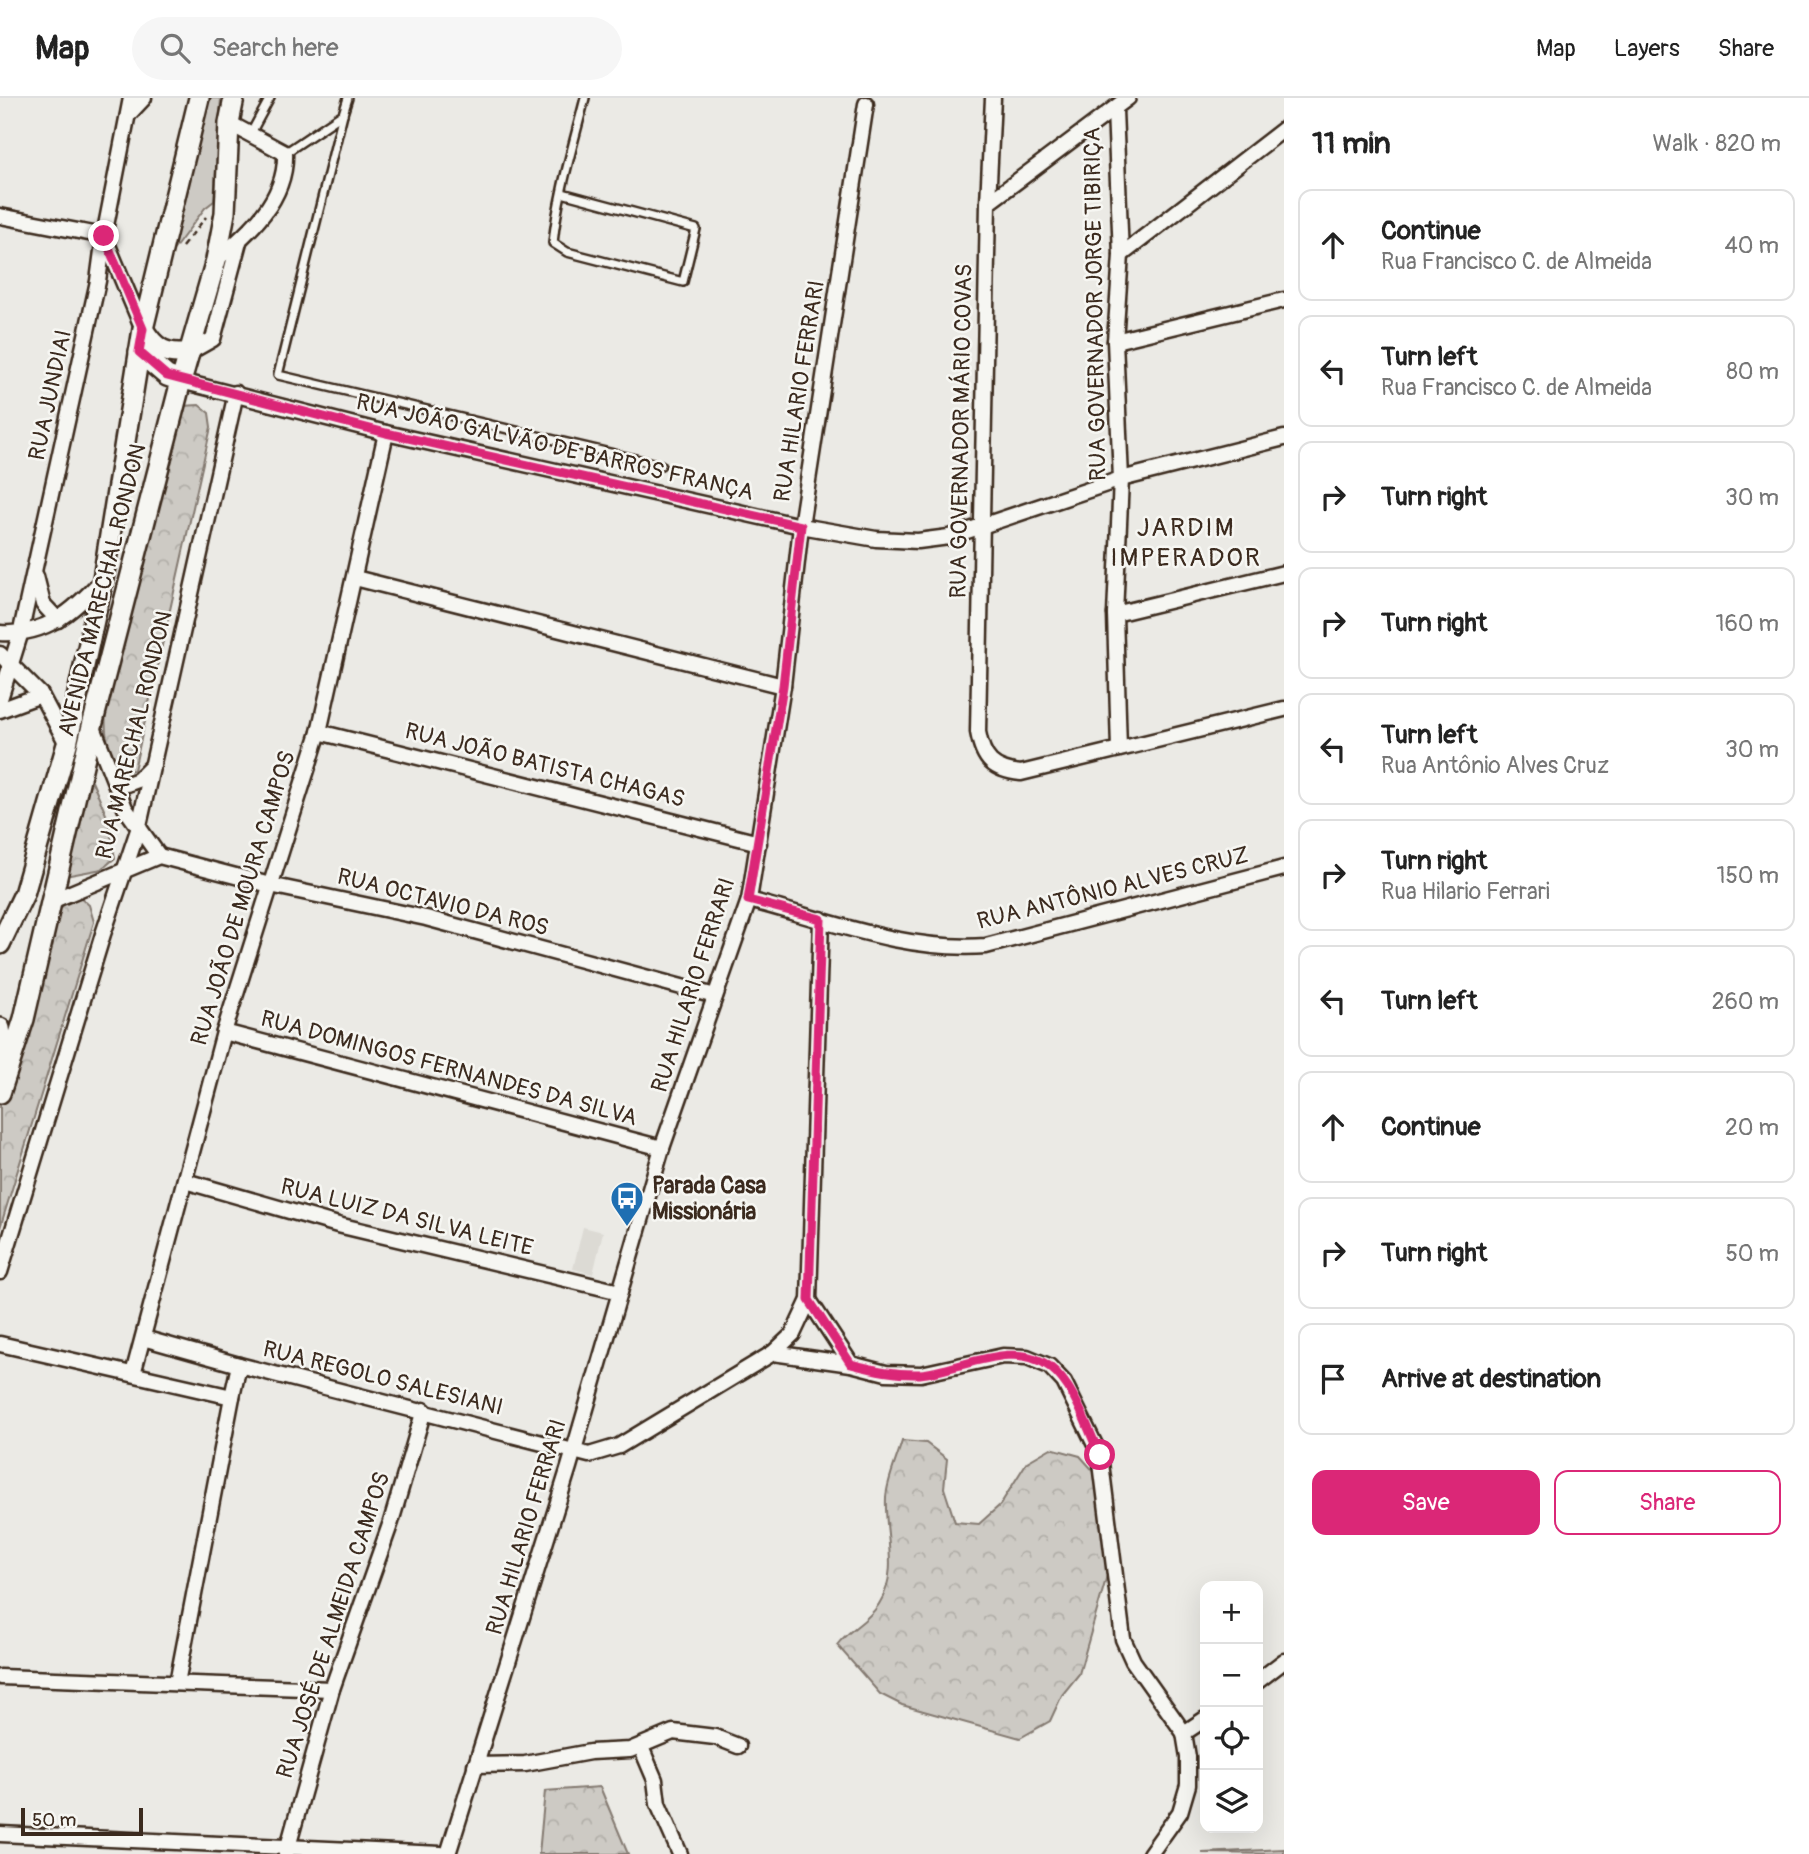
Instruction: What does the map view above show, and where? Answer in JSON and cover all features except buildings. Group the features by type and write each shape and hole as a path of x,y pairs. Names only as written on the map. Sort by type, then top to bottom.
{"main road":[{"name":"AVENIDA MARECHAL RONDON","path":"0,944 24,894 67,744 103,579 143,329 199,98"},
{"name":"AVENIDA MARECHAL RONDON","path":"3,1086 24,1019 92,726 181,381 216,260 225,213 229,123 234,98"},
{"path":"143,329 153,345 161,351 174,355 190,352"},
{"path":"139,352 167,376 181,381"},
{"path":"0,1028 3,1086"}],"street":[{"name":"RUA JUNDIAI","path":"0,699 6,659 20,635 98,281 131,98"},
{"path":"127,116 144,98"},
{"name":"RUA GOVERNADOR MÁRIO COVAS","path":"993,98 988,202 978,732 981,750 988,763 1003,771 1021,773 1119,749"},
{"path":"988,202 1129,98"},
{"name":"RUA HILARIO FERRARI","path":"448,1854 573,1452 663,1148 748,900 783,686 801,526 866,104"},
{"name":"RUA GOVERNADOR JORGE TIBIRIÇA","path":"1115,110 1121,255 1115,341 1121,479 1115,614 1119,749"},
{"path":"216,260 239,242 272,204 284,177 285,153 229,123"},
{"path":"1121,255 1284,129"},
{"path":"0,216 104,236 143,329"},
{"path":"190,352 213,339 239,242"},
{"path":"1115,341 1284,300"},
{"name":"RUA JOÃO GALVÃO DE BARROS FRANÇA","path":"181,381 386,433 801,526 876,539 918,541 949,537 1121,479 1284,438"},
{"name":"RUA MARECHAL RONDON","path":"9,1242 138,830 236,393"},
{"name":"RUA JOÃO DE MOURA CAMPOS","path":"133,1374 225,1032 319,732 386,433"},
{"path":"35,568 39,594 58,620"},
{"path":"1115,614 1284,573"},
{"path":"355,578 783,686"},
{"path":"0,634 20,635 39,630 58,620 78,607 103,579"},
{"path":"6,659 41,695 67,744"},
{"path":"0,710 41,695"},
{"path":"1119,749 1284,709"},
{"path":"49,902 159,856 138,830 92,726"},
{"name":"RUA JOÃO BATISTA CHAGAS","path":"319,732 759,843"},
{"path":"114,778 127,784 138,780 153,765"},
{"name":"RUA OCTAVIO DA ROS","path":"159,856 270,885 426,918 715,996"},
{"name":"RUA ANTÔNIO ALVES CRUZ","path":"748,900 910,944 949,949 986,946 1284,868"},
{"path":"821,919 809,1300 851,1364"},
{"name":"RUA DOMINGOS FERNANDES DA SILVA","path":"225,1032 663,1148"},
{"name":"RUA LUIZ DA SILVA LEITE","path":"185,1181 338,1225 620,1292"},
{"path":"0,1256 9,1242"},
{"path":"0,1272 9,1242"},
{"name":"RUA REGOLO SALESIANI","path":"177,1683 239,1366 425,1410 589,1455 619,1446 773,1353 793,1334 809,1300"},
{"path":"143,1338 239,1366"},
{"path":"0,1344 232,1397"},
{"path":"773,1353 851,1364 886,1373 921,1374 1003,1356 1027,1357 1049,1366 1064,1382 1100,1455 1124,1639 1133,1661 1184,1733 1188,1785 1180,1812 1150,1854"},
{"name":"RUA JOSÉ DE ALMEIDA CAMPOS","path":"287,1850 332,1689 386,1535 425,1410"},
{"path":"1263,1677 1284,1661"},
{"path":"0,1677 332,1689"},
{"path":"1184,1733 1200,1722"},
{"path":"475,1765 525,1764 590,1752 641,1748 673,1732 715,1737 738,1746"},
{"path":"641,1748 655,1780 658,1804 680,1854"},
{"path":"0,1834 287,1850 441,1854"}],"lane":[{"path":"251,133 270,98"},
{"path":"348,98 278,375 661,465"},
{"path":"562,193 696,229 683,282 558,248 553,243 562,193 585,98"},
{"path":"285,153 343,114"}],"path":[{"path":"179,251 210,212 225,213"}],"shaded area":[{"path":"583,1227 603,1232 593,1274 573,1269"}],"green space":[{"path":"207,98 221,98 214,201 205,208 166,260"},
{"path":"199,405 209,413 211,427 134,770 121,772 108,743 106,711 182,406"},
{"path":"91,779 108,819 115,858 102,869 65,876"},
{"path":"77,894 89,905 94,922 0,1228 0,1105 58,902"},
{"path":"902,1441 926,1443 947,1459 944,1488 955,1522 979,1524 1000,1505 1027,1462 1051,1448 1080,1456 1099,1477 1119,1533 1079,1674 1062,1695 1050,1721 1020,1738 902,1705 880,1694 837,1645 875,1610 885,1591 890,1565 886,1498"},
{"path":"600,1787 628,1854 539,1854 545,1791"},
{"path":"1284,1849 1284,1854 1202,1853"}],"place":[{"name":"Parada Casa Missionária","path":"627,1228"}],"district":[{"name":"JARDIM IMPERADOR","path":"1186,543"}],"route":[{"path":"104,236 143,329 139,352 167,376 386,433 801,526 783,686 748,900 821,919 814,1219 809,1300 851,1364 886,1373 921,1374 1003,1356 1027,1357 1049,1366 1064,1382 1100,1455"}]}
